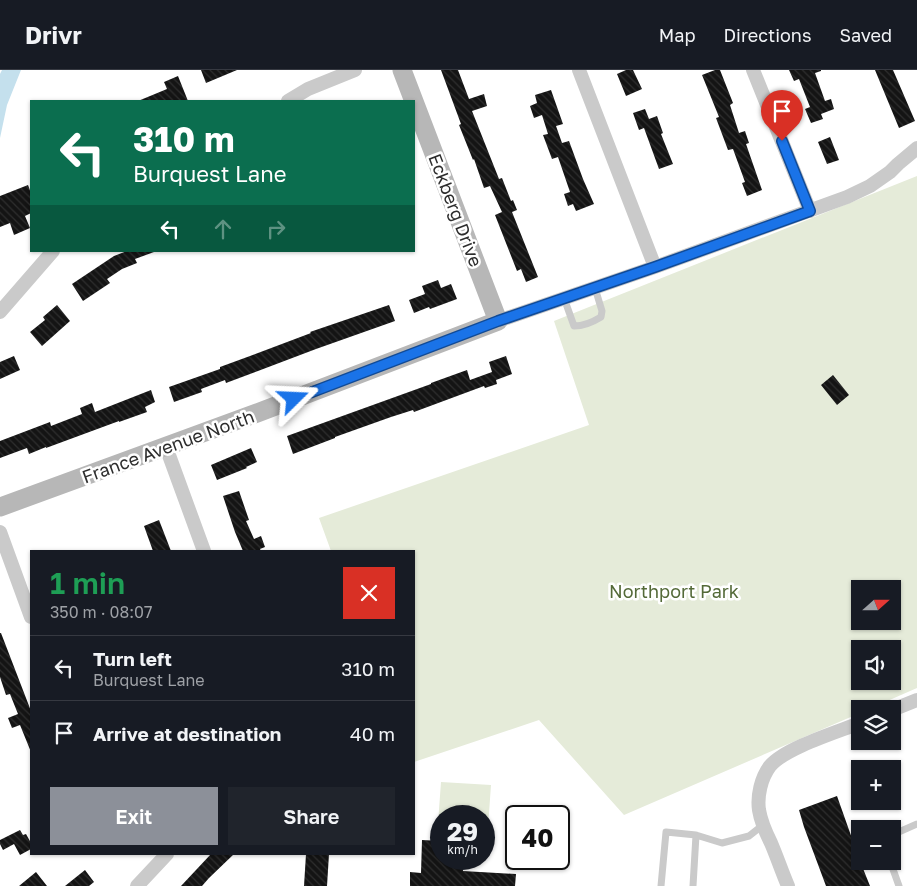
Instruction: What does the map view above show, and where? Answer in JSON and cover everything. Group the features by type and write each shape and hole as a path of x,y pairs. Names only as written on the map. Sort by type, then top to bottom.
{"street":[{"path":"290,100 308,89 355,70"},
{"name":"Eckberg Drive","path":"402,70 413,100"},
{"path":"579,70 655,267"},
{"path":"753,70 810,211"},
{"name":"Eckberg Drive","path":"415,104 498,321"},
{"name":"France Avenue North","path":"0,507 266,410 498,321 655,267 847,197 870,186 890,172 917,148"},
{"path":"0,312 52,252"},
{"path":"166,447 204,550"},
{"path":"0,532 30,614"},
{"path":"901,706 917,700"},
{"path":"788,886 763,825 759,810 759,794 763,780 770,767 782,756 794,749 851,727"},
{"path":"137,886 163,855"}],"lane":[{"path":"564,298 574,326 577,327 601,317 602,311 595,288"},
{"path":"901,831 917,824"},
{"path":"662,886 666,832 696,835 722,843 749,836 763,825"},
{"path":"693,886 696,835"},
{"path":"893,870 899,886"}],"green space":[{"name":"Northport Park","path":"917,176 917,688 890,700 851,700 851,717 624,815 539,720 415,762 415,550 331,550 319,518 589,425 554,321"},
{"path":"441,782 491,785 490,805 439,805"}],"water":[{"path":"2,70 21,70 7,105 0,138 0,74"}],"building":[{"path":"201,70 237,70 206,83"},
{"path":"441,70 458,70 469,99 484,94 487,106 472,111 499,179 502,178 511,201 513,200 517,210 512,212 538,277 526,282 521,269 517,271 495,215 502,212 490,186 484,188 459,125 461,124"},
{"path":"626,70 633,70 642,89 626,96 617,74"},
{"path":"720,70 733,103 730,105 739,133 745,131 749,143 746,144 762,190 747,196 742,183 745,182 733,149 728,150 716,118 719,117 702,75"},
{"path":"789,70 821,70 815,73 825,101 831,99 834,109 821,114 823,119 811,123 805,109 810,107 799,79 794,81"},
{"path":"875,70 893,70 915,121 899,128"},
{"path":"178,76 188,100 140,100 167,89 164,82"},
{"path":"551,90 563,124 556,126 562,143 569,141 594,204 576,211 573,204 568,206 564,194 570,192 558,157 552,159 543,135 548,134 542,115 534,118 530,106 537,103 535,95"},
{"path":"645,109 649,119 657,116 663,133 661,134 673,164 659,169 644,128 639,130 633,113"},
{"path":"830,137 839,160 827,164 818,142"},
{"path":"28,185 30,190 30,214 25,216 30,228 14,235 10,223 0,227 0,196"},
{"path":"124,252 154,252 135,259 137,263 122,269 107,279 110,283 83,301 72,284 114,256"},
{"path":"438,280 441,288 451,284 457,299 414,313 409,300 425,294 422,286"},
{"path":"57,305 70,321 42,346 30,332 45,320 43,317"},
{"path":"389,305 395,321 226,383 225,380 201,389 202,392 174,402 169,387 220,369 220,367 310,332"},
{"path":"14,356 20,370 0,379 0,362"},
{"path":"506,356 512,374 496,380 497,384 485,388 484,386 414,412 413,410 391,417 293,454 287,436 467,370 470,380 492,372 489,362"},
{"path":"833,375 849,395 837,405 821,385"},
{"path":"151,390 155,402 145,407 147,412 29,454 27,448 0,458 0,441 50,422 51,426 82,414 80,408 92,403 95,412"},
{"path":"251,448 257,462 217,480 211,465"},
{"path":"239,491 249,520 246,521 254,539 261,536 265,547 260,550 243,550 223,496"},
{"path":"159,520 171,550 153,550 144,526"},
{"path":"1,633 30,708 30,750 20,725 12,728 8,718 18,714 10,694 6,695 0,677"},
{"path":"837,796 851,836 851,870 864,870 870,886 826,886 799,810"},
{"path":"20,830 23,835 26,834 30,841 30,850 20,855 14,844 3,850 0,840"},
{"path":"422,840 430,840 430,870 463,870 516,874 515,886 410,886 410,872 421,873"},
{"path":"210,855 233,855 202,886 181,886"},
{"path":"306,855 329,855 327,886 304,886"},
{"path":"85,870 94,882 89,886 65,886"},
{"path":"36,872 47,886 19,886"}],"route":[{"path":"294,399 498,321 810,211 782,141"}]}
